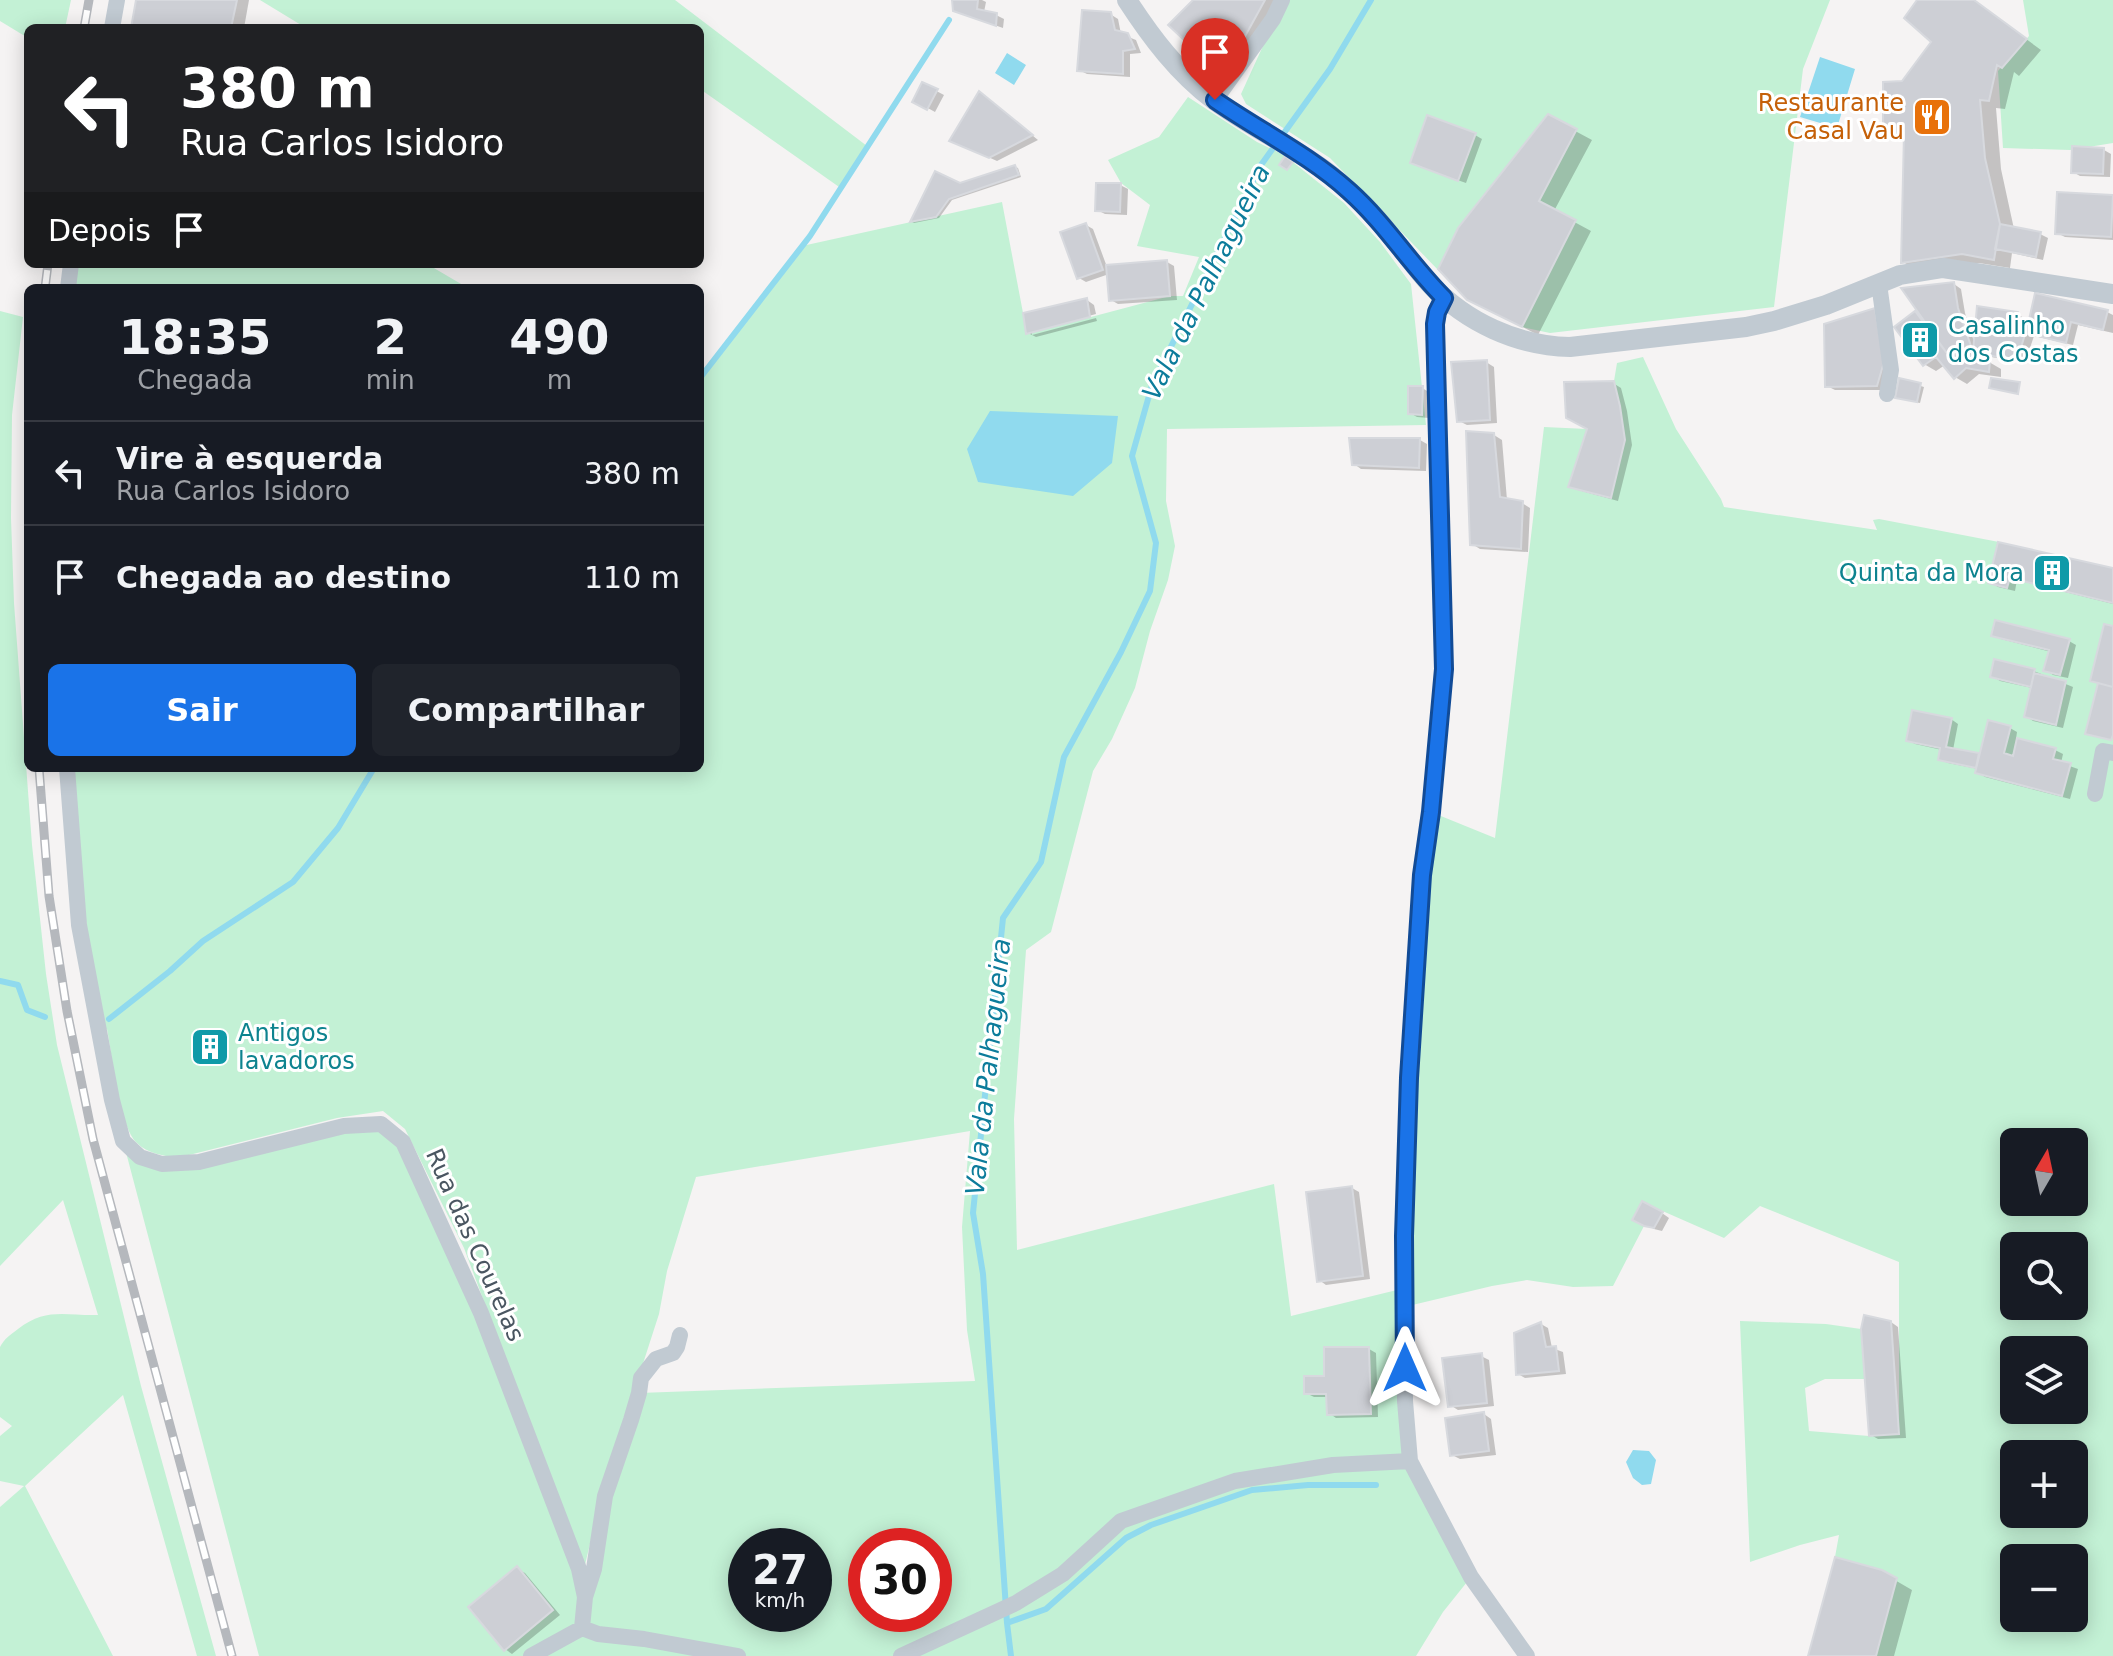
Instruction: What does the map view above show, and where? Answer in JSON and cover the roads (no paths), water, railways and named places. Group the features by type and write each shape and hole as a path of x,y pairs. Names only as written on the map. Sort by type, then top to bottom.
{"street":[{"path":"113,24 117,0"},
{"path":"1127,0 1162,50 1215,100 1312,161 1373,215 1444,298 1478,321 1515,339 1548,347 1570,347 1746,327 1813,309 1900,275 1943,268 2113,294"},
{"path":"1215,100 1273,19 1282,0"},
{"path":"1879,284 1891,370 1887,394"},
{"path":"1444,298 1435,324 1444,669 1422,875 1409,1078 1404,1222 1405,1401 1410,1461 1471,1577 1527,1656"},
{"path":"2095,794 2103,751 2113,753"},
{"name":"Rua das Courelas","path":"67,772 79,925 112,1100 123,1141 140,1157 162,1164 199,1162 344,1126 381,1124 403,1142 481,1313 579,1569 585,1597"},
{"path":"582,1628 605,1496 631,1420 641,1378 656,1359 673,1353 680,1335"},
{"path":"901,1656 1009,1606 1063,1574 1121,1521 1235,1481 1333,1465 1410,1461"},
{"path":"531,1656 582,1628 598,1634 738,1656"}],"water":[{"path":"1007,53 1026,65 1014,85 995,73"},
{"path":"1820,57 1855,69 1837,128 1800,117"},
{"path":"990,411 1118,416 1112,463 1073,496 978,482 967,449"},
{"path":"1633,1450 1649,1451 1656,1460 1651,1484 1642,1485 1633,1478 1626,1462"}],"waterway":[{"name":"Vala da Palhagueira","path":"1011,1656 983,1274 973,1213 1003,918 1041,862 1064,757 1150,591 1156,543 1132,456 1152,385 1261,165 1330,69 1371,0"},
{"path":"704,373 810,236 949,20"},
{"path":"109,1019 203,941 293,882 338,828 372,772"},
{"path":"0,981 18,985 27,1010 45,1017"},
{"path":"1007,1623 1046,1609 1126,1538 1151,1525 1252,1490 1308,1485 1376,1485"}],"railway":[{"path":"85,24 89,0"},
{"path":"46,284 48,268"},
{"path":"39,772 49,896 67,1011 93,1139 232,1656"}],"place":[{"name":"Restaurante Casal Vau","path":"1932,117"},
{"name":"Casalinho dos Costas","path":"1920,340"},
{"name":"Quinta da Mora","path":"2052,573"},
{"name":"Antigos lavadoros","path":"210,1047"}]}
